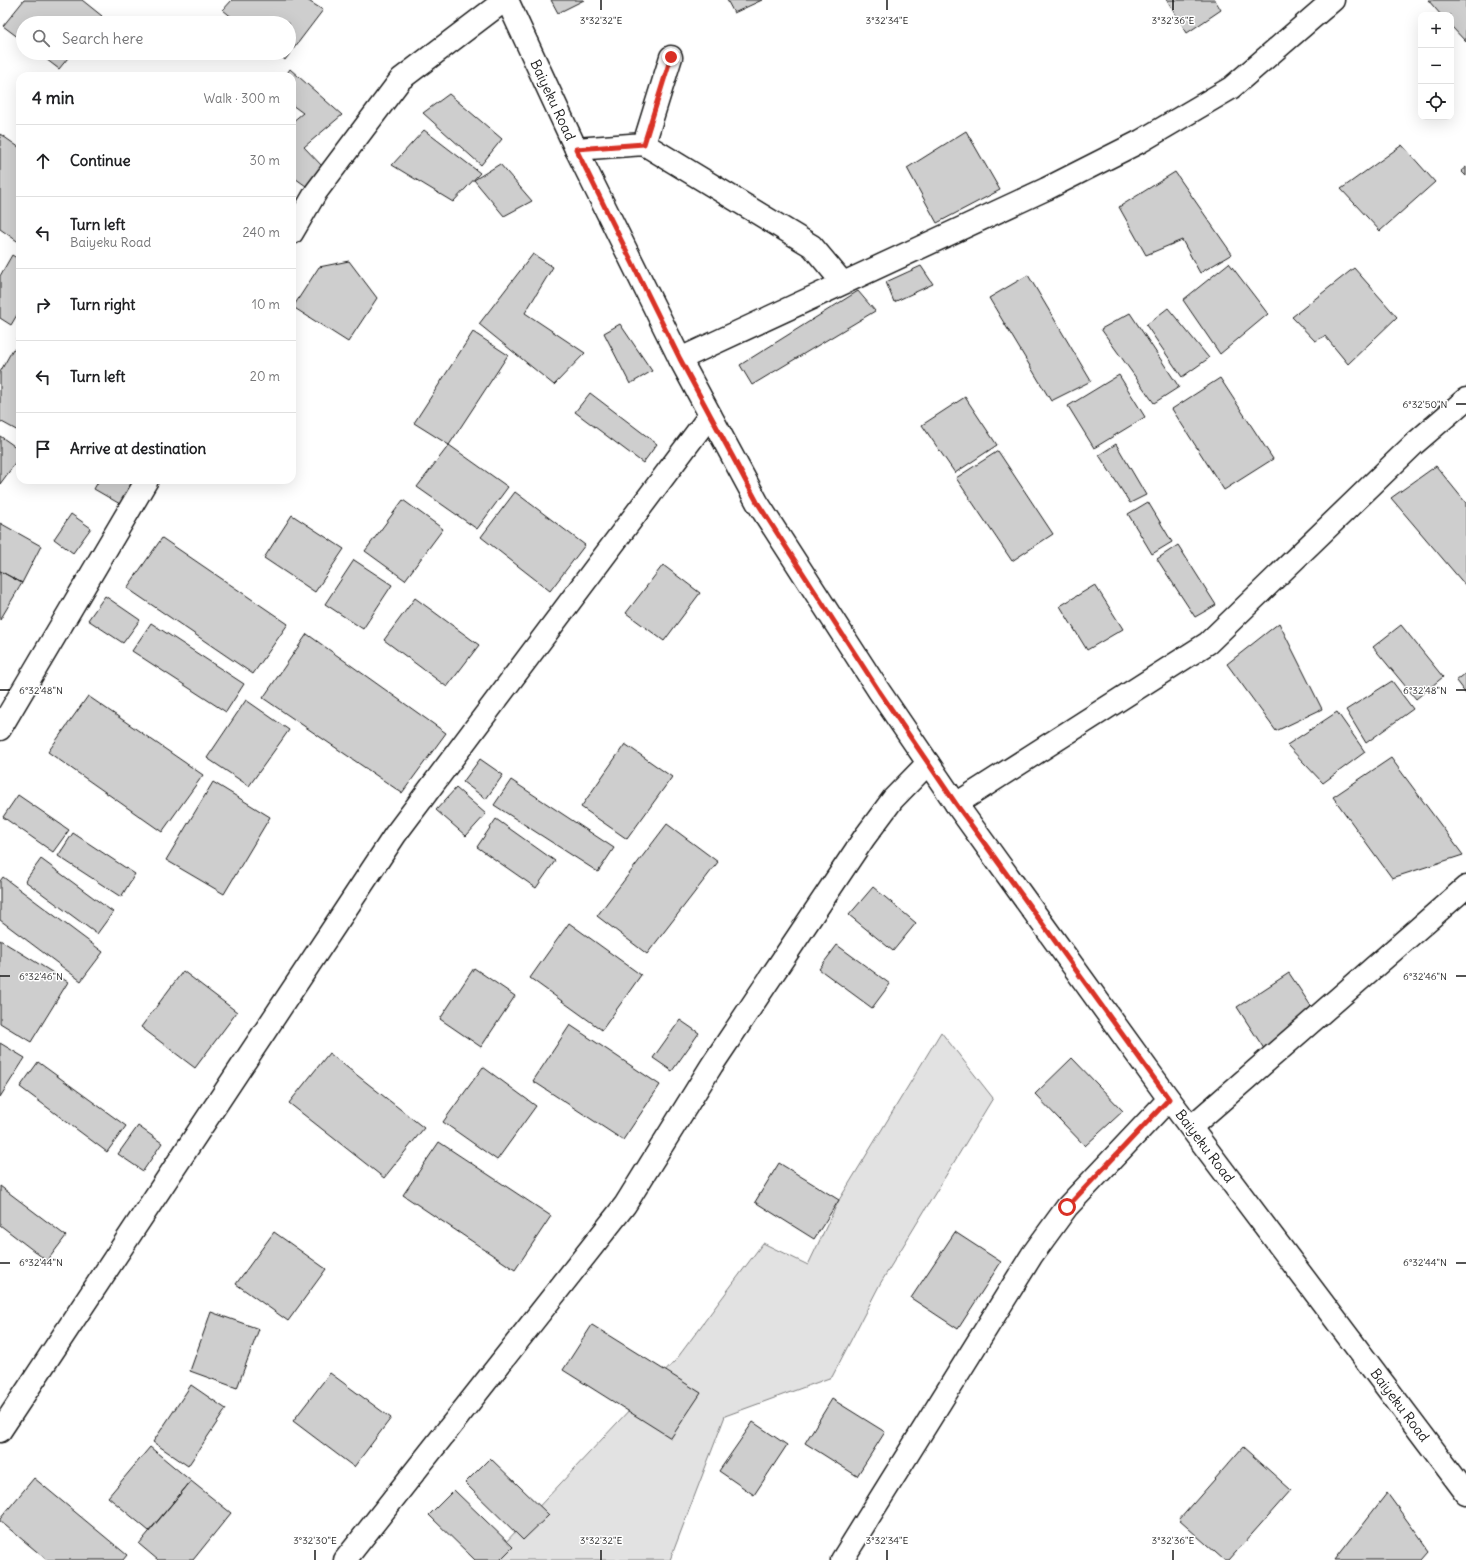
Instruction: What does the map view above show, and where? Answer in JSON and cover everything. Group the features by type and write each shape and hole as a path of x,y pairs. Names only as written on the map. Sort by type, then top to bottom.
{"street":[{"name":"Baiyeku Road","path":"506,0 576,149 680,359 757,502 879,691 956,804 1169,1099 1466,1493"},
{"path":"296,226 316,192 401,79 506,0"},
{"path":"680,359 1046,189 1186,115 1231,88 1333,0"},
{"path":"644,144 671,57"},
{"path":"576,149 644,144 812,246 843,283"},
{"path":"956,804 1208,643 1414,444 1466,399"},
{"path":"0,1431 395,835 710,414"},
{"path":"0,729 145,484"},
{"path":"345,1560 625,1205 712,1065 864,838 893,799 928,763"},
{"path":"1190,1127 1466,887"},
{"path":"842,1560 1032,1255 1067,1207 1169,1099"}],"shaded area":[{"path":"941,1032 993,1098 880,1284 832,1377 725,1416 670,1560 489,1560 675,1361 763,1243 808,1265 839,1200"}],"building":[{"path":"24,0 82,0 102,16 16,16 16,36 3,26"},
{"path":"232,0 307,0 323,10 296,46 296,16 230,16 223,10"},
{"path":"551,0 584,0 558,13"},
{"path":"727,0 762,0 734,13"},
{"path":"1167,0 1215,0 1221,10 1187,33"},
{"path":"1428,0 1466,0 1466,42 1454,29 1454,12 1438,12"},
{"path":"47,60 66,60 59,69"},
{"path":"296,74 342,115 304,147 323,167 306,186 296,179 296,119 303,113 296,108"},
{"path":"449,94 502,139 481,165 423,113"},
{"path":"424,130 480,173 453,202 392,165"},
{"path":"966,131 1000,190 937,223 907,168"},
{"path":"0,134 16,145 16,240 0,229"},
{"path":"1402,145 1435,182 1380,231 1341,189"},
{"path":"500,164 532,201 504,216 474,180"},
{"path":"1466,167 1466,176 1461,171"},
{"path":"1175,172 1232,254 1200,273 1182,240 1146,255 1119,207"},
{"path":"533,254 553,267 525,313 585,353 554,385 479,324"},
{"path":"12,255 16,258 16,317 11,325 0,318 0,276"},
{"path":"349,261 377,298 348,342 296,309 296,302 319,267"},
{"path":"1229,263 1268,314 1220,354 1183,300"},
{"path":"921,266 933,284 894,302 886,282"},
{"path":"1354,268 1397,317 1348,364 1325,336 1315,341 1292,317"},
{"path":"1028,275 1091,381 1051,401 989,298"},
{"path":"858,291 875,311 752,385 740,365"},
{"path":"1168,308 1209,358 1182,377 1146,325"},
{"path":"1130,313 1179,387 1154,403 1101,329"},
{"path":"620,324 652,371 630,384 604,333"},
{"path":"473,332 508,355 449,445 414,423"},
{"path":"13,349 16,351 16,430 0,421 0,372"},
{"path":"1119,375 1145,417 1094,448 1068,406"},
{"path":"1220,378 1273,459 1224,490 1172,409"},
{"path":"590,393 657,444 643,463 575,412"},
{"path":"965,397 997,445 955,473 922,425"},
{"path":"0,436 16,447 16,462 0,484"},
{"path":"1116,444 1146,495 1130,503 1099,455"},
{"path":"449,445 508,487 477,529 417,487"},
{"path":"998,451 1053,534 1012,561 956,478"},
{"path":"1436,466 1466,503 1466,586 1391,498"},
{"path":"97,484 132,484 120,504 94,489"},
{"path":"515,492 585,545 550,591 481,537"},
{"path":"403,500 443,529 405,580 365,551"},
{"path":"1148,502 1172,542 1152,554 1128,514"},
{"path":"71,514 91,528 73,553 54,539"},
{"path":"292,515 344,549 315,592 264,558"},
{"path":"0,523 41,546 22,583 0,571"},
{"path":"162,538 288,624 253,674 127,588"},
{"path":"1178,545 1216,605 1195,617 1157,559"},
{"path":"354,560 392,585 363,629 325,604"},
{"path":"663,565 700,593 664,641 626,613"},
{"path":"0,571 22,583 0,620"},
{"path":"1095,585 1123,629 1087,650 1060,606"},
{"path":"105,596 140,620 123,643 88,620"},
{"path":"415,598 479,645 447,687 384,640"},
{"path":"151,623 244,684 226,712 132,651"},
{"path":"1279,623 1322,709 1276,731 1227,664"},
{"path":"1401,625 1443,677 1416,699 1373,647"},
{"path":"307,634 446,733 402,793 263,698"},
{"path":"1466,673 1466,694 1456,681"},
{"path":"1392,681 1413,709 1366,743 1346,710"},
{"path":"88,696 203,775 162,832 48,752"},
{"path":"246,700 289,730 249,786 207,758"},
{"path":"1337,712 1365,752 1323,783 1287,745"},
{"path":"625,744 672,777 627,839 581,807"},
{"path":"1391,758 1463,855 1392,878 1333,797"},
{"path":"480,759 503,775 486,799 463,782"},
{"path":"511,780 614,848 598,872 494,805"},
{"path":"213,782 270,817 224,894 166,860"},
{"path":"456,788 486,814 466,836 436,810"},
{"path":"18,795 69,830 53,852 3,817"},
{"path":"496,819 555,861 536,888 477,847"},
{"path":"667,824 718,862 647,954 597,916"},
{"path":"73,833 135,874 121,897 58,856"},
{"path":"41,859 113,912 97,934 25,881"},
{"path":"3,877 103,952 81,981 0,920 0,881"},
{"path":"873,887 916,923 893,951 849,915"},
{"path":"569,923 641,975 602,1030 530,978"},
{"path":"0,940 68,982 31,1042 0,1023"},
{"path":"837,945 890,984 872,1008 819,969"},
{"path":"474,968 515,996 481,1047 440,1019"},
{"path":"183,971 237,1012 195,1068 141,1027"},
{"path":"1289,973 1311,1006 1270,1058 1237,1007"},
{"path":"680,1020 699,1033 672,1071 653,1058"},
{"path":"570,1025 660,1085 623,1140 533,1081"},
{"path":"0,1043 25,1058 0,1097"},
{"path":"329,1053 424,1128 384,1178 289,1103"},
{"path":"1072,1058 1123,1111 1085,1146 1035,1094"},
{"path":"38,1062 126,1126 107,1152 20,1087"},
{"path":"483,1067 536,1106 497,1160 443,1122"},
{"path":"138,1126 162,1143 143,1171 118,1154"},
{"path":"439,1142 551,1216 515,1270 403,1195"},
{"path":"779,1163 839,1200 814,1239 755,1202"},
{"path":"0,1186 66,1236 47,1261 0,1225"},
{"path":"274,1232 326,1269 288,1321 236,1284"},
{"path":"955,1232 1001,1262 958,1329 911,1298"},
{"path":"211,1312 259,1329 237,1388 190,1371"},
{"path":"592,1325 701,1393 671,1438 563,1370"},
{"path":"330,1373 391,1418 354,1467 293,1421"},
{"path":"191,1385 226,1409 188,1466 153,1442"},
{"path":"832,1399 885,1432 857,1476 805,1443"},
{"path":"753,1422 787,1445 754,1495 719,1471"},
{"path":"150,1447 191,1481 149,1531 108,1497"},
{"path":"1243,1447 1291,1490 1229,1560 1224,1560 1179,1520"},
{"path":"490,1458 549,1515 523,1540 465,1483"},
{"path":"34,1478 127,1555 123,1560 47,1560 0,1521 0,1519"},
{"path":"191,1481 231,1513 193,1560 158,1560 139,1544"},
{"path":"454,1490 513,1547 500,1560 475,1560 429,1515"},
{"path":"1387,1493 1430,1552 1423,1560 1335,1560"}],"route":[{"path":"671,57 644,144 576,149 680,359 757,502 879,691 956,804 1169,1099 1067,1207"}]}
